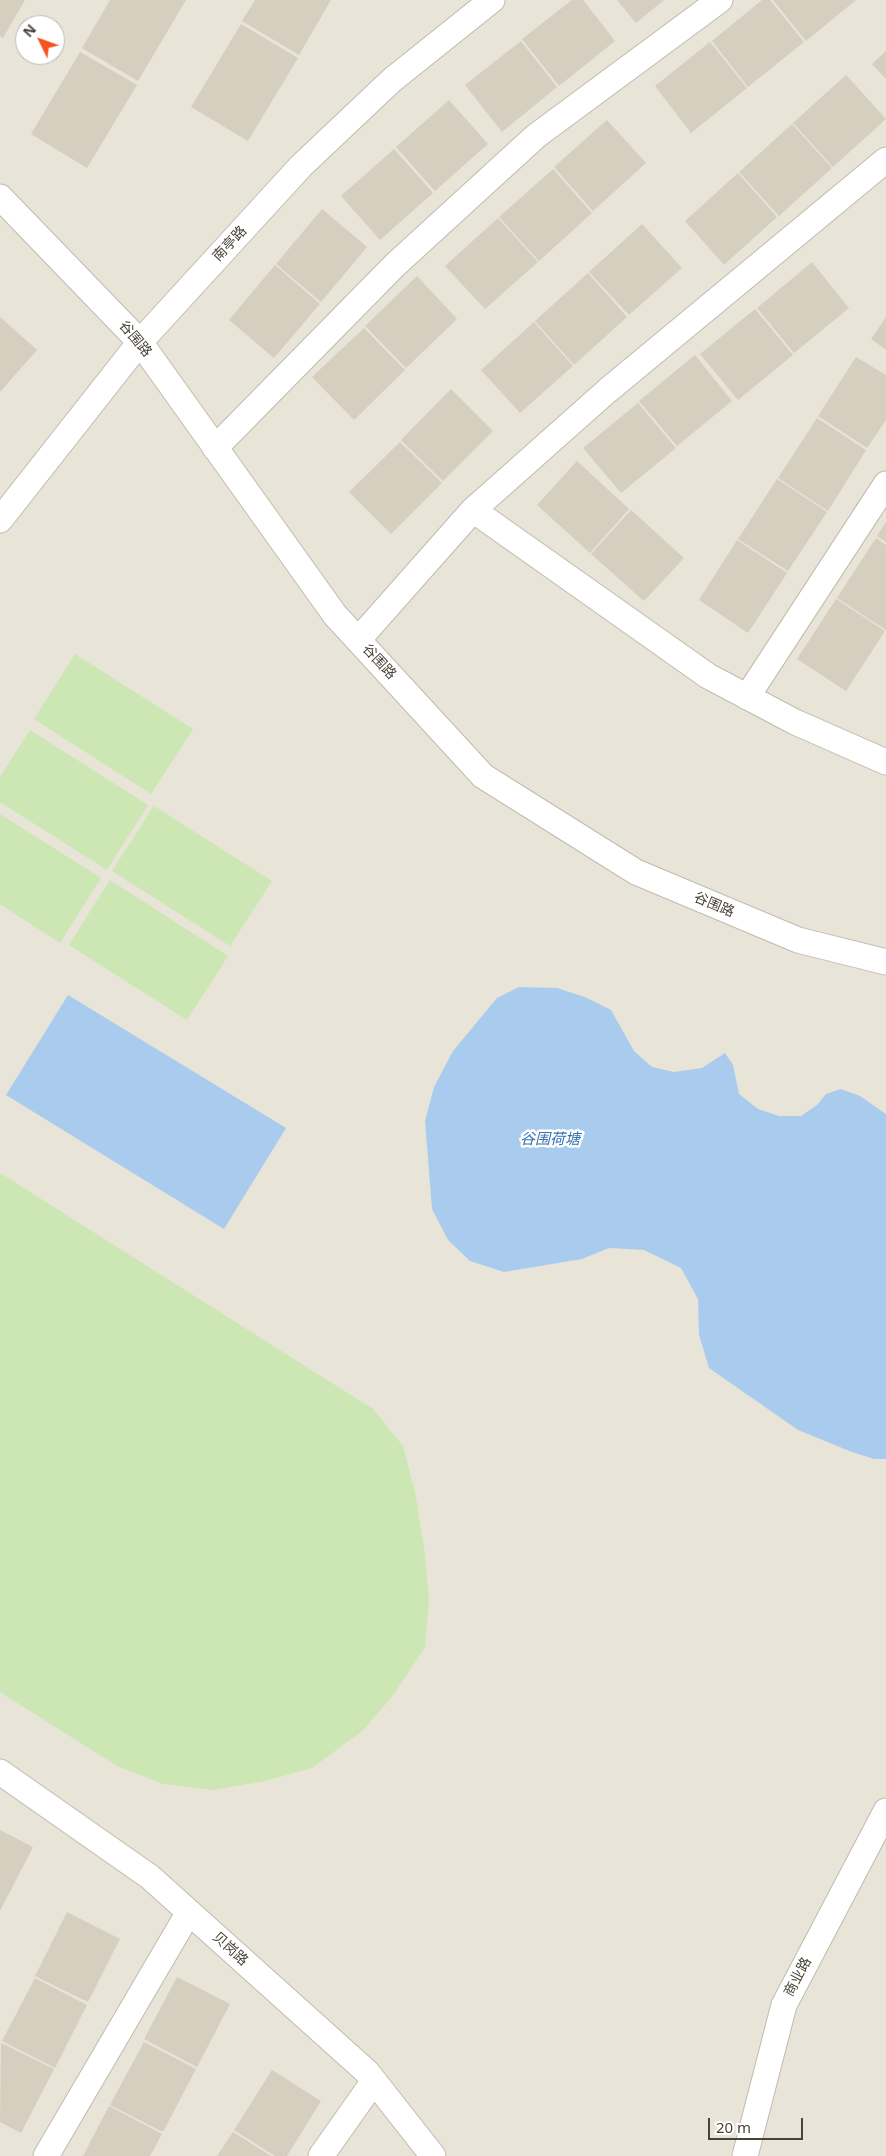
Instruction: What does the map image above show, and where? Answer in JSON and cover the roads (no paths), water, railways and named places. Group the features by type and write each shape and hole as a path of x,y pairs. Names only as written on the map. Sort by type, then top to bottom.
{"street":[{"path":"216,448 395,265 536,136 720,0"},
{"name":"南亭路","path":"0,520 140,342 301,166 392,80 485,2"},
{"path":"358,640 473,510 607,391 886,160"},
{"name":"谷围路","path":"0,197 140,342 334,615 483,776 636,872 798,940 886,962"},
{"path":"747,697 886,484"},
{"path":"473,510 708,676 795,722 886,762"},
{"name":"贝岗路","path":"0,1772 150,1877 367,2072 433,2156"},
{"name":"商业路","path":"745,2156 784,2005 886,1811"},
{"path":"46,2156 189,1912"},
{"path":"321,2156 374,2081"}],"water":[{"name":"谷围荷塘","path":"519,987 557,988 585,997 611,1010 634,1051 652,1067 674,1072 702,1068 725,1053 733,1065 739,1094 758,1109 779,1116 801,1116 817,1105 826,1094 841,1089 860,1096 886,1114 886,1459 874,1459 852,1452 798,1430 709,1368 699,1335 698,1299 681,1268 644,1250 609,1248 582,1259 504,1272 470,1261 448,1240 432,1209 425,1121 434,1087 453,1051 497,998"},
{"path":"68,995 286,1128 224,1229 6,1095"}]}
